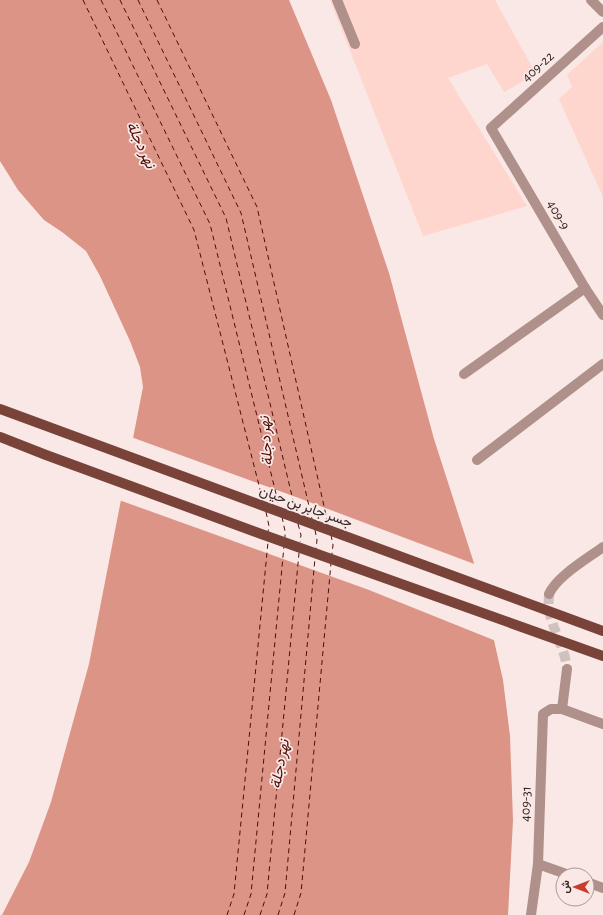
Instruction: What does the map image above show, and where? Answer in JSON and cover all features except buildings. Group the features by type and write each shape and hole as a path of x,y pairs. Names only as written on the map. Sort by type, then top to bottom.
{"main road":[{"name":"جسر جابر بن حيان","path":"0,409 603,631"},
{"path":"0,437 257,532 603,656"}],"street":[{"path":"337,0 354,44"},
{"path":"591,0 603,12"},
{"name":"409-22","path":"491,128 603,27"},
{"name":"409-9","path":"491,128 585,288 603,315"},
{"path":"464,374 585,288"},
{"path":"477,460 603,364"},
{"path":"549,594 552,586 603,547"},
{"path":"567,669 562,709 603,724"},
{"name":"409-31","path":"531,915 538,864 543,714 551,709 562,709"},
{"path":"538,864 555,870"}],"shaded area":[{"path":"330,0 495,0 536,74 504,92 487,64 448,78 527,206 423,236"},
{"path":"603,42 603,197 559,99 572,87 567,75"}],"water":[{"name":"نهر دجلة","path":"0,0 289,0 331,100 389,273 434,439 473,560 490,623 503,680 510,736 513,820 508,915 2,915 29,862 51,802 89,664 143,387 140,367 130,341 100,276 86,251 44,220 18,190 0,161"}],"pier":[{"path":"131,437 477,565 496,641 369,590 119,500"}],"ferry route":[{"path":"83,0 194,230 263,501"},
{"path":"101,0 210,224 279,506"},
{"path":"120,0 226,218 296,513"},
{"path":"138,0 241,213 312,519"},
{"path":"157,0 257,207 328,524"},
{"path":"266,512 269,526 268,532"},
{"path":"282,517 285,537"},
{"path":"298,524 301,535 300,542"},
{"path":"315,530 317,540 316,549"},
{"path":"331,535 333,545 332,554"},
{"path":"227,915 234,894 268,542"},
{"path":"244,915 251,894 284,546"},
{"path":"260,915 267,894 299,553"},
{"path":"278,915 285,893 315,558"},
{"path":"294,915 301,893 331,563"}],"tunnel":[{"path":"549,594 551,617 564,653 567,669"}]}
